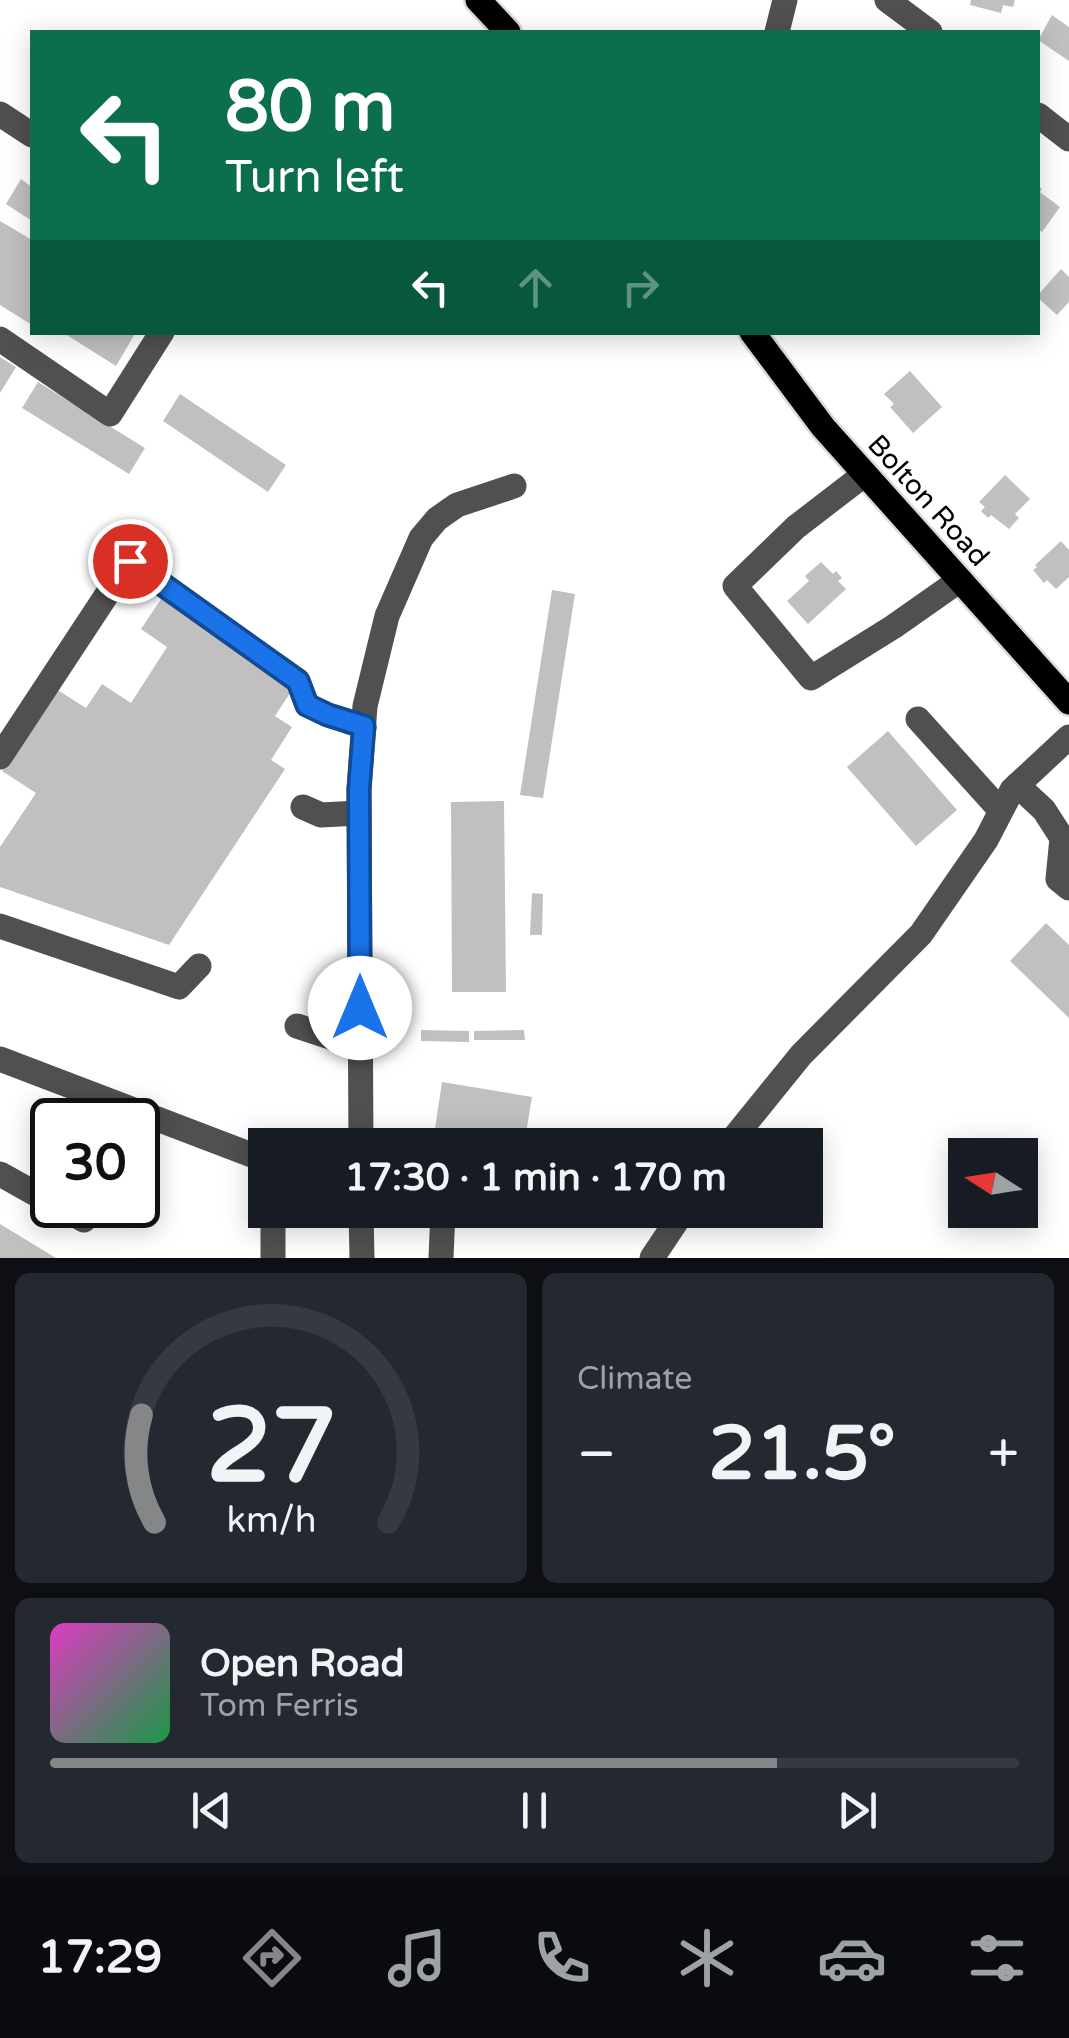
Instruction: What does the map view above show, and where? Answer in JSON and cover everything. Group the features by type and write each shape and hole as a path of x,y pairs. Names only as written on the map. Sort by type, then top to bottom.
{"main road":[{"path":"478,0 506,30"},
{"name":"Bolton Road","path":"754,335 823,427 1069,702"}],"street":[{"path":"778,30 785,0"},
{"path":"887,0 927,30"},
{"path":"0,114 30,134"},
{"path":"1040,117 1069,139"},
{"path":"0,339 110,414 160,335"},
{"path":"865,474 796,528 735,586 811,678 960,580"},
{"path":"361,1128 359,813 366,706 387,616 420,538 437,519 457,505 514,486"},
{"path":"0,757 130,561 298,681 307,705 364,726"},
{"path":"918,719 1001,810"},
{"path":"742,1128 801,1054 921,934 986,840 1017,786 1069,737"},
{"path":"1017,786 1044,810 1062,838 1058,879 1069,888"},
{"path":"304,806 321,814 359,813"},
{"path":"0,926 179,988 199,966"},
{"path":"296,1026 361,1047"},
{"path":"0,1059 76,1098"},
{"path":"160,1128 248,1155"},
{"path":"0,1174 30,1191"},
{"path":"272,1228 273,1258"},
{"path":"362,1228 362,1258"},
{"path":"441,1258 442,1228"},
{"path":"652,1258 672,1228"}],"building":[{"path":"971,0 1015,0 1013,7 1003,5 1001,13 970,5"},
{"path":"1052,15 1069,27 1069,61 1040,41"},
{"path":"21,179 30,186 30,220 6,204"},
{"path":"1040,192 1060,207 1040,230"},
{"path":"0,221 30,239 30,324 0,305"},
{"path":"1061,269 1069,277 1069,302 1057,315 1040,300 1040,293"},
{"path":"67,335 134,335 116,366"},
{"path":"0,357 16,367 0,393"},
{"path":"910,371 942,407 913,433 884,394"},
{"path":"38,382 145,448 129,474 22,408"},
{"path":"180,394 286,465 268,492 163,421"},
{"path":"1005,475 1030,499 1015,514 1019,518 1009,529 991,515 988,518 979,502"},
{"path":"1061,541 1069,550 1069,577 1056,589 1047,580 1044,583 1033,570"},
{"path":"821,562 833,574 836,571 842,578 838,581 846,589 808,624 787,601 809,581 805,576"},
{"path":"552,590 575,594 543,798 520,795"},
{"path":"163,596 296,684 275,716 292,727 271,760 285,769 169,945 0,887 0,847 36,793 2,771 56,689 86,708 102,684 131,703 167,647 141,629"},
{"path":"888,731 957,810 916,846 847,767"},
{"path":"504,801 506,992 452,992 451,802"},
{"path":"532,893 543,894 542,935 530,935"},
{"path":"1046,923 1069,945 1069,1018 1010,961"},
{"path":"421,1030 469,1031 469,1042 421,1041"},
{"path":"524,1030 525,1040 474,1040 474,1031"},
{"path":"442,1082 532,1097 527,1128 435,1128"},
{"path":"0,1224 56,1258 0,1258"}],"route":[{"path":"130,561 298,681 307,705 364,726 359,789 360,1008"}]}
